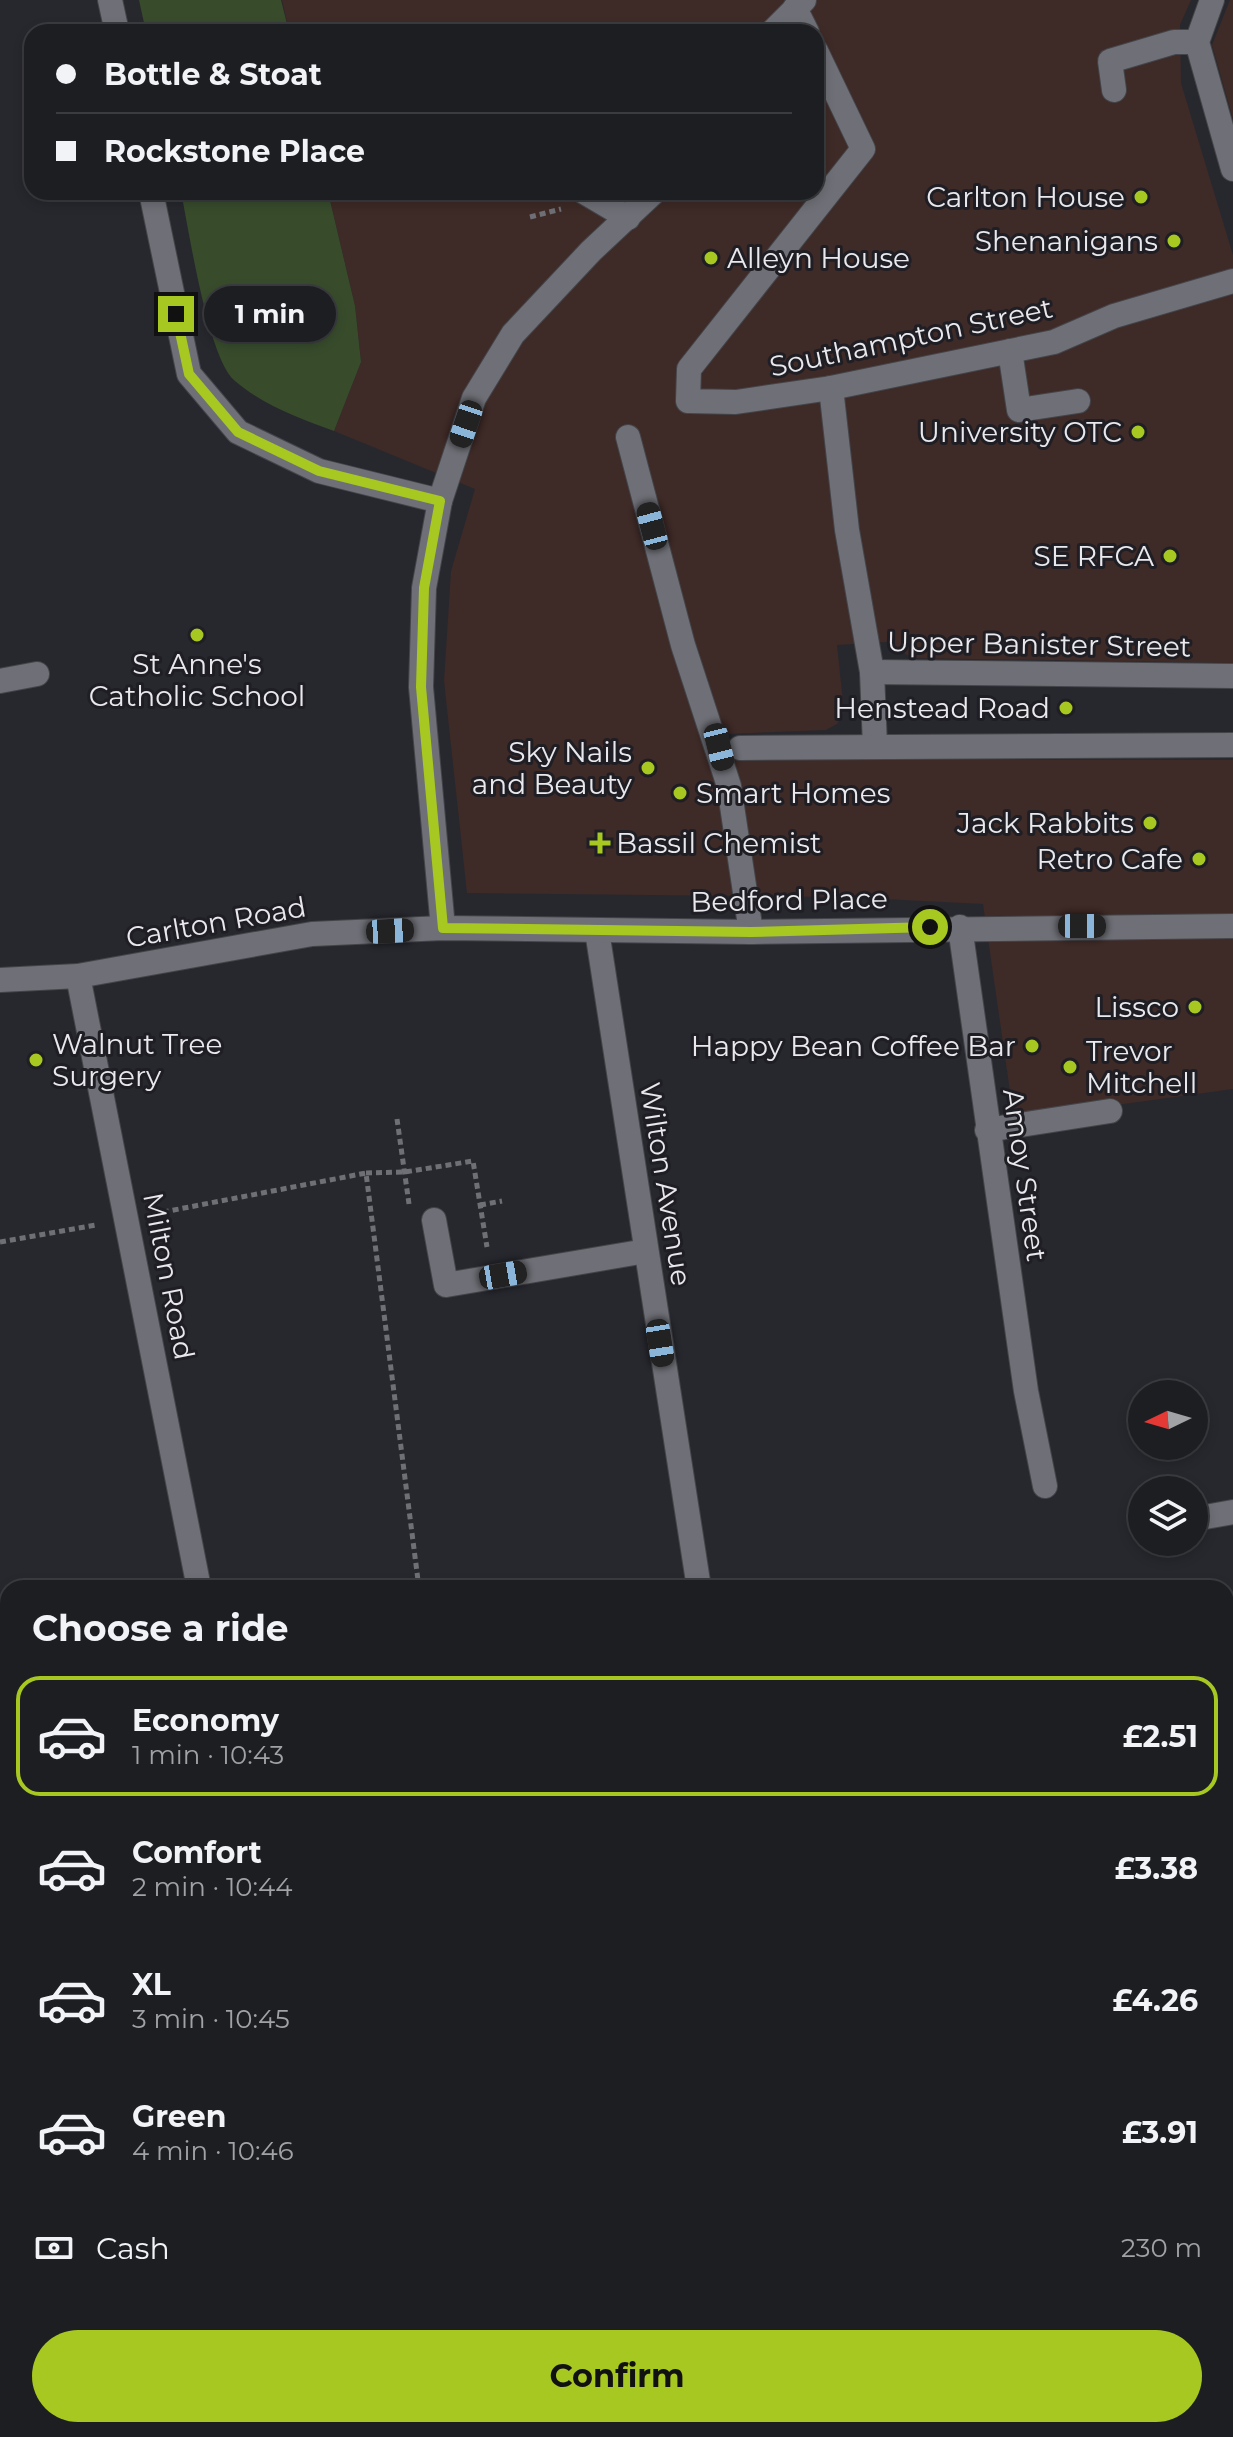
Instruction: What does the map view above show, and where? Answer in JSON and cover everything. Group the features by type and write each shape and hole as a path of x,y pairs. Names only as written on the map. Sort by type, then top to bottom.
{"street":[{"path":"110,0 115,24"},
{"path":"1212,0 1197,42 1233,169"},
{"path":"780,24 799,4"},
{"path":"799,4 805,24"},
{"path":"1114,90 1110,61 1174,42 1197,42"},
{"name":"Southampton Street","path":"824,68 863,149 824,198"},
{"path":"153,200 189,374 238,432 319,471 440,501"},
{"path":"598,200 628,218"},
{"path":"443,928 421,687 424,588 440,501 474,398 513,334 642,200"},
{"name":"Southampton Street","path":"823,200 689,369 688,401 736,402 831,388 1054,342 1114,316 1233,281"},
{"path":"1010,351 1019,410 1078,401"},
{"path":"831,388 847,530 872,672"},
{"path":"628,437 683,645 729,786 751,932"},
{"name":"Upper Banister Street","path":"875,746 872,672 1233,676"},
{"path":"0,681 37,674"},
{"path":"740,748 1233,745"},
{"name":"Bedford Place","path":"443,928 751,932 1233,926"},
{"name":"Amoy Street","path":"960,927 1033,1433 1045,1486"},
{"name":"Carlton Road","path":"0,980 78,976 312,934 443,928"},
{"name":"Wilton Avenue","path":"597,931 698,1580"},
{"name":"Milton Road","path":"78,976 197,1580"},
{"path":"987,1130 1110,1111"},
{"path":"434,1220 446,1285 646,1251"},
{"path":"1208,1516 1233,1512"}],"path":[{"path":"397,1119 408,1204 434,1220"},
{"path":"0,1242 366,1173 418,1580"},
{"path":"480,1205 502,1201"}],"shaded area":[{"path":"282,0 1191,0 1180,25 1181,83 1233,255 1233,663 912,658 887,642 837,645 844,712 837,724 826,730 727,734 735,759 1233,760 1233,1089 1014,1119 983,904 842,897 467,893 444,681 451,571 475,489 334,431 361,362 355,306 330,200 824,200 824,24 287,24"},
{"path":"1230,0 1233,0 1233,119 1212,45"}],"green space":[{"path":"139,0 281,0 287,24 144,24"},
{"path":"182,200 330,200 355,306 361,362 334,431 270,404 235,381 216,348 194,263"}],"place":[{"name":"Carlton House","path":"1141,197"},
{"name":"Shenanigans","path":"1174,241"},
{"name":"Alleyn House","path":"711,258"},
{"name":"University OTC","path":"1138,432"},
{"name":"SE RFCA","path":"1170,556"},
{"name":"St Anne's Catholic School","path":"197,635"},
{"name":"Henstead Road","path":"1066,708"},
{"name":"Sky Nails and Beauty","path":"648,768"},
{"name":"Smart Homes","path":"680,793"},
{"name":"Jack Rabbits","path":"1150,823"},
{"name":"Bassil Chemist","path":"600,843"},
{"name":"Retro Cafe","path":"1199,859"},
{"name":"Lissco","path":"1195,1007"},
{"name":"Happy Bean Coffee Bar","path":"1032,1046"},
{"name":"Walnut Tree Surgery","path":"36,1060"},
{"name":"Trevor Mitchell","path":"1070,1067"}],"route":[{"path":"176,314 189,374 238,432 319,471 440,501 424,588 421,687 443,928 751,932 930,927"}]}
